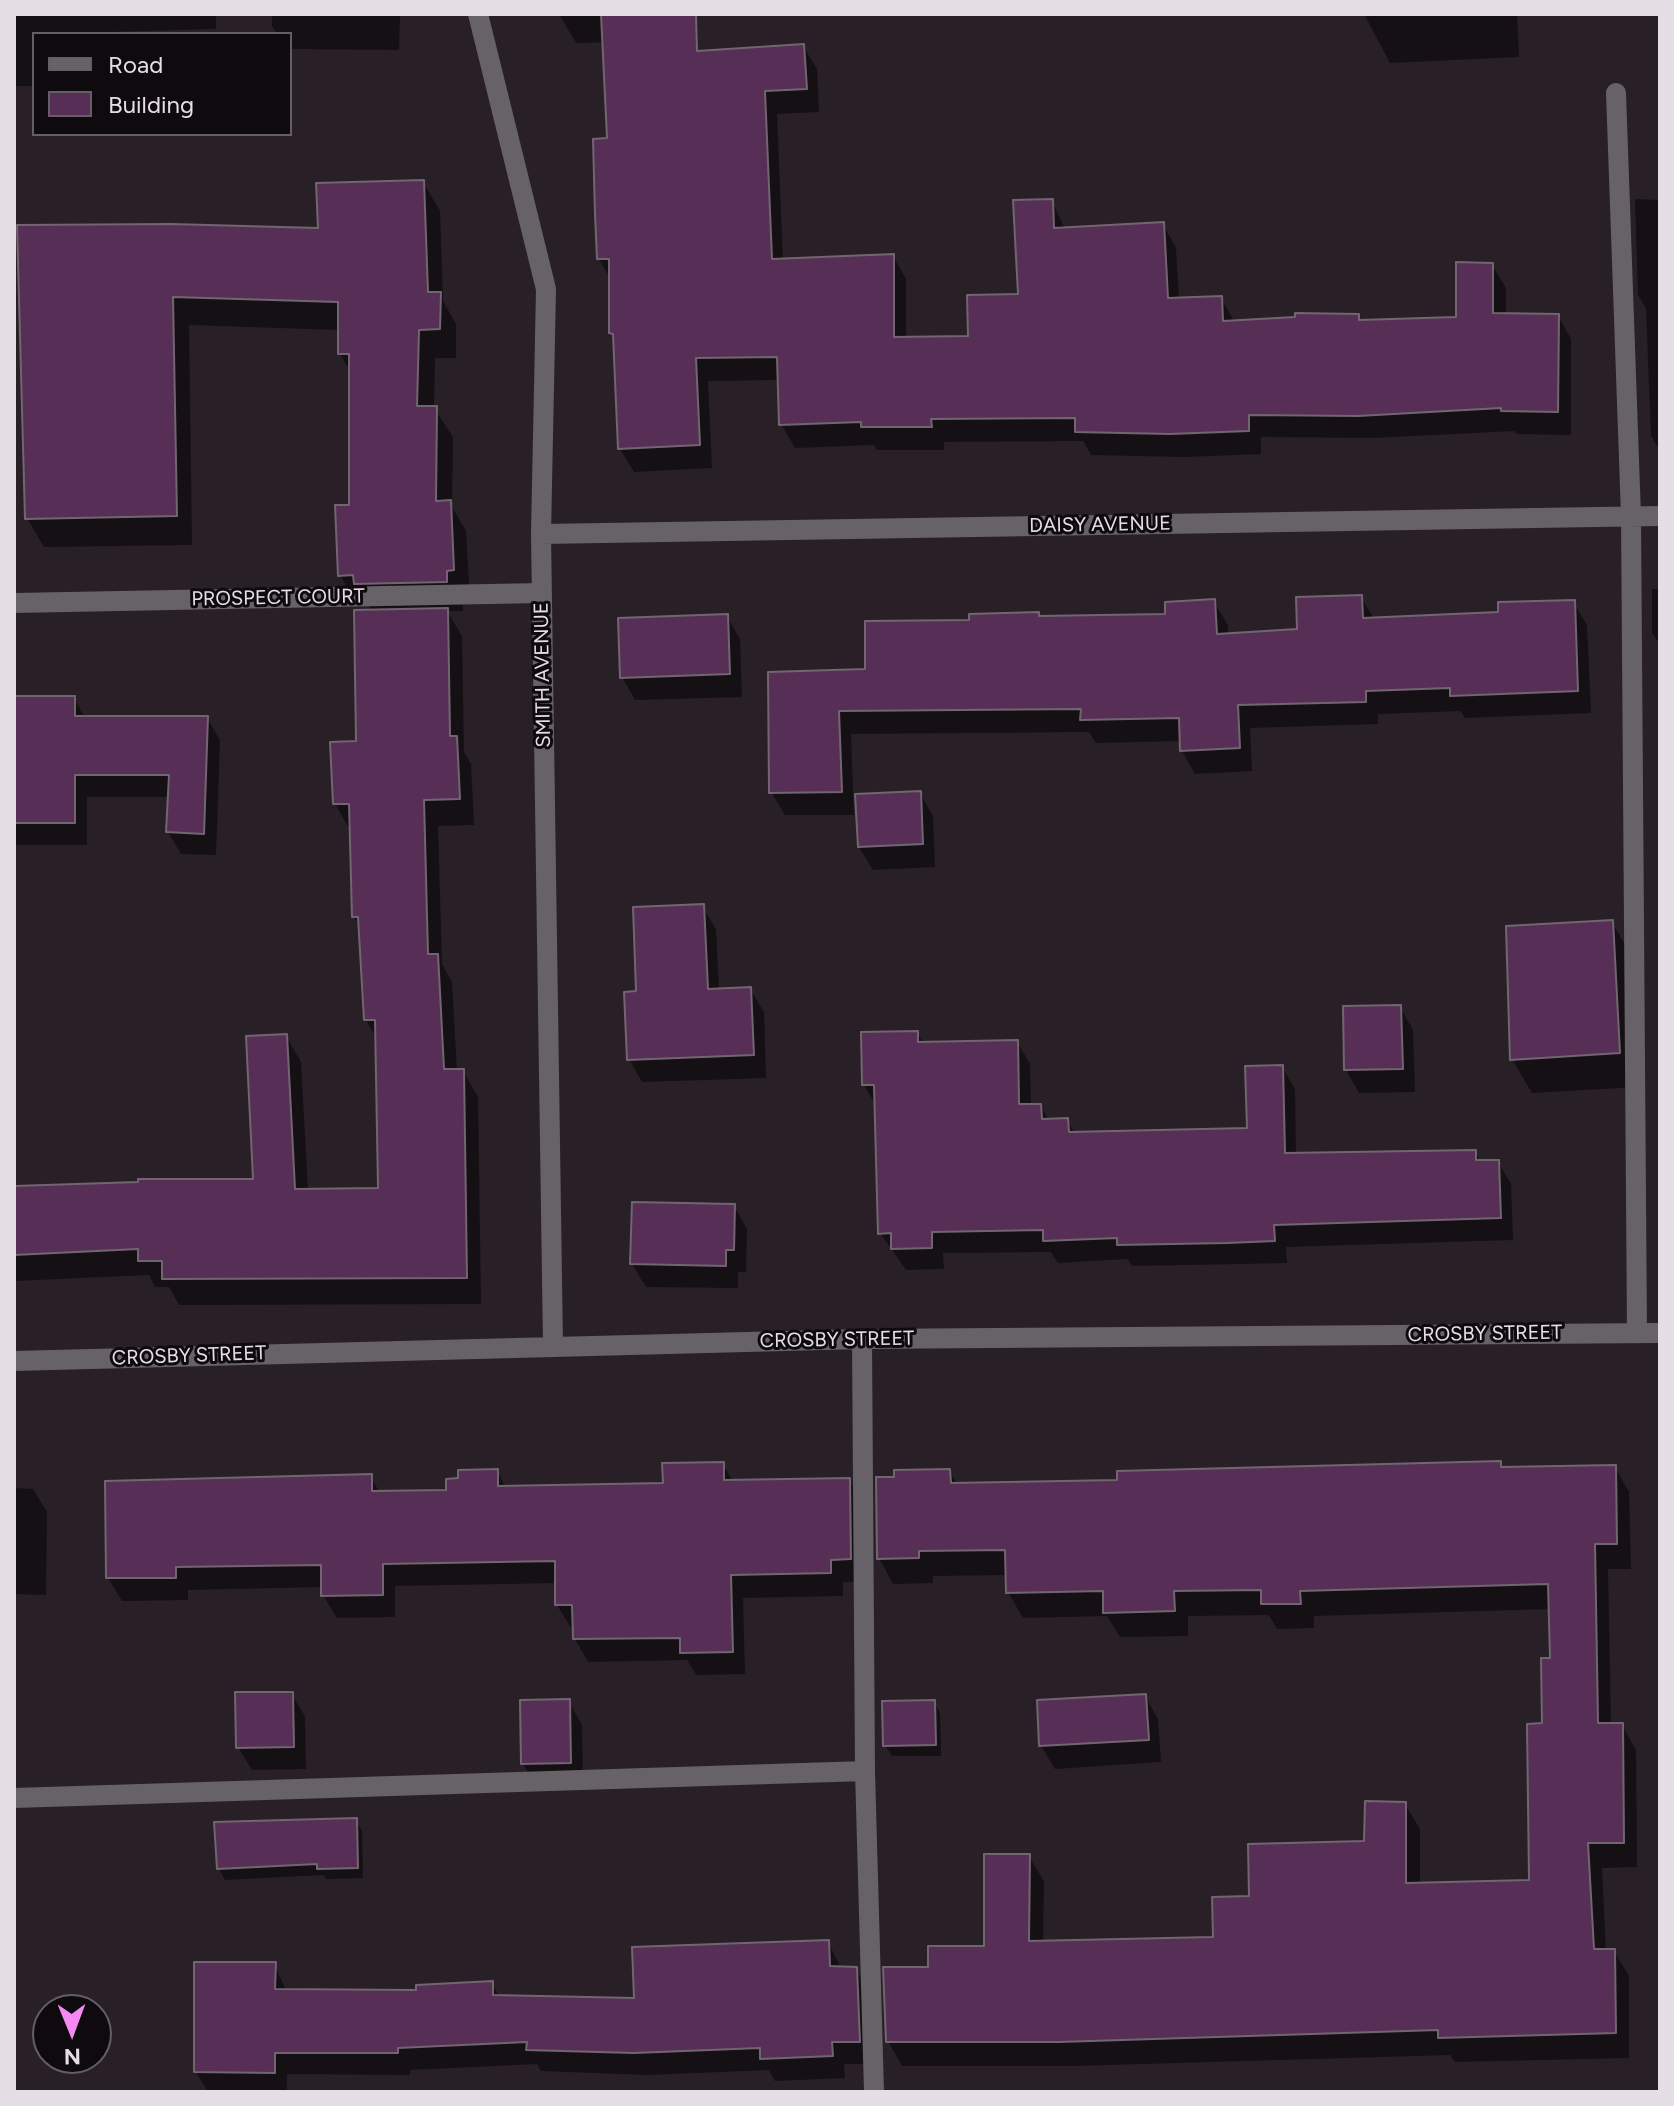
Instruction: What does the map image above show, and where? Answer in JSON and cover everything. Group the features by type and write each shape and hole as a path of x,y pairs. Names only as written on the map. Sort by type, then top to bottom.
{"street":[{"name":"SMITH AVENUE","path":"478,14 546,289 541,534 553,1345"},
{"path":"1616,93 1631,516 1637,1332"},
{"name":"DAISY AVENUE","path":"541,534 1660,516"},
{"name":"PROSPECT COURT","path":"14,603 542,593"},
{"name":"CROSBY STREET","path":"14,1361 862,1339 1660,1333"},
{"path":"862,1339 865,1771 874,2092"},
{"path":"14,1798 865,1771"}],"building":[{"path":"601,14 696,14 697,51 804,44 807,89 765,91 772,259 894,254 894,337 968,336 967,295 1018,294 1013,200 1053,199 1054,228 1164,222 1168,298 1222,296 1223,321 1295,317 1295,313 1359,314 1359,320 1456,317 1456,262 1493,263 1493,313 1559,314 1558,412 1501,411 1501,408 1358,416 1249,415 1249,431 1170,434 1075,432 1075,418 931,419 932,427 861,427 861,422 779,425 777,357 696,358 700,445 618,449 613,334 609,333 609,259 597,259 595,214 593,139 607,138"},
{"path":"424,180 428,292 441,292 440,329 419,330 417,406 437,406 436,501 451,500 454,570 447,571 447,582 354,584 353,575 338,576 335,505 349,505 349,354 338,354 338,302 173,297 177,516 25,519 17,225 171,224 318,228 316,183"},
{"path":"1362,595 1363,618 1498,612 1498,602 1575,600 1578,691 1450,696 1450,688 1366,691 1366,702 1238,705 1240,748 1180,751 1179,718 1080,720 1081,709 839,711 842,792 769,793 768,672 865,669 865,621 969,620 969,614 1039,612 1039,616 1165,614 1165,602 1215,599 1217,634 1297,629 1296,597"},
{"path":"448,608 450,736 457,736 460,799 424,800 428,954 438,954 444,1069 464,1069 467,1278 162,1279 162,1261 138,1261 138,1249 14,1255 14,1186 138,1182 138,1179 253,1179 246,1036 287,1034 295,1189 378,1188 375,1020 364,1020 358,917 352,917 349,804 333,804 330,742 356,741 354,610"},
{"path":"728,614 730,674 620,678 618,618"},
{"path":"14,696 75,696 75,716 208,716 204,834 166,832 169,775 75,775 75,823 14,823"},
{"path":"921,791 923,844 858,847 855,794"},
{"path":"704,904 708,989 751,987 754,1055 627,1060 624,992 636,991 633,907"},
{"path":"1613,920 1620,1053 1510,1060 1506,926"},
{"path":"1401,1005 1403,1069 1344,1070 1343,1006"},
{"path":"918,1031 918,1042 1018,1040 1019,1104 1041,1104 1042,1119 1068,1118 1069,1132 1247,1128 1245,1066 1283,1065 1285,1153 1476,1150 1476,1160 1499,1160 1501,1218 1274,1225 1275,1241 1227,1243 1117,1245 1117,1238 1043,1241 1043,1230 932,1232 932,1248 891,1249 891,1233 878,1234 874,1085 862,1085 861,1032"},
{"path":"632,1202 735,1204 734,1250 726,1250 726,1266 630,1264"},
{"path":"1501,1461 1501,1467 1616,1465 1617,1544 1595,1544 1598,1723 1623,1723 1624,1843 1588,1843 1594,1949 1615,1949 1616,2033 1438,2038 1438,2030 1059,2042 886,2042 883,1967 928,1967 928,1946 984,1946 984,1854 1030,1854 1029,1941 1213,1937 1212,1897 1249,1896 1248,1844 1364,1841 1365,1801 1406,1802 1406,1883 1529,1880 1527,1724 1542,1723 1541,1658 1550,1658 1548,1584 1300,1591 1301,1604 1261,1604 1261,1590 1174,1591 1175,1611 1103,1613 1103,1591 1006,1593 1005,1550 919,1551 919,1558 877,1559 876,1477 894,1477 894,1470 950,1469 951,1483 1117,1480 1117,1471"},
{"path":"724,1462 724,1480 850,1478 851,1559 831,1560 831,1573 731,1575 733,1652 680,1653 680,1638 573,1639 572,1605 555,1605 555,1561 383,1564 383,1595 321,1596 321,1565 176,1567 176,1578 106,1578 105,1481 372,1474 372,1491 446,1490 446,1479 458,1478 458,1470 498,1469 498,1486 663,1483 662,1463"},
{"path":"235,1692 293,1692 294,1747 236,1748"},
{"path":"1146,1694 1149,1740 1039,1746 1037,1700"},
{"path":"570,1699 571,1763 521,1764 520,1700"},
{"path":"935,1700 936,1745 883,1746 882,1701"},
{"path":"357,1818 358,1868 317,1869 317,1864 217,1869 214,1822"},
{"path":"829,1940 830,1966 857,1967 860,2042 832,2042 833,2056 760,2059 760,2048 634,2053 526,2050 527,2042 398,2048 398,2053 275,2053 275,2073 194,2072 194,1962 276,1962 275,1989 416,1990 416,1985 493,1981 493,1995 634,1998 632,1947"}]}
